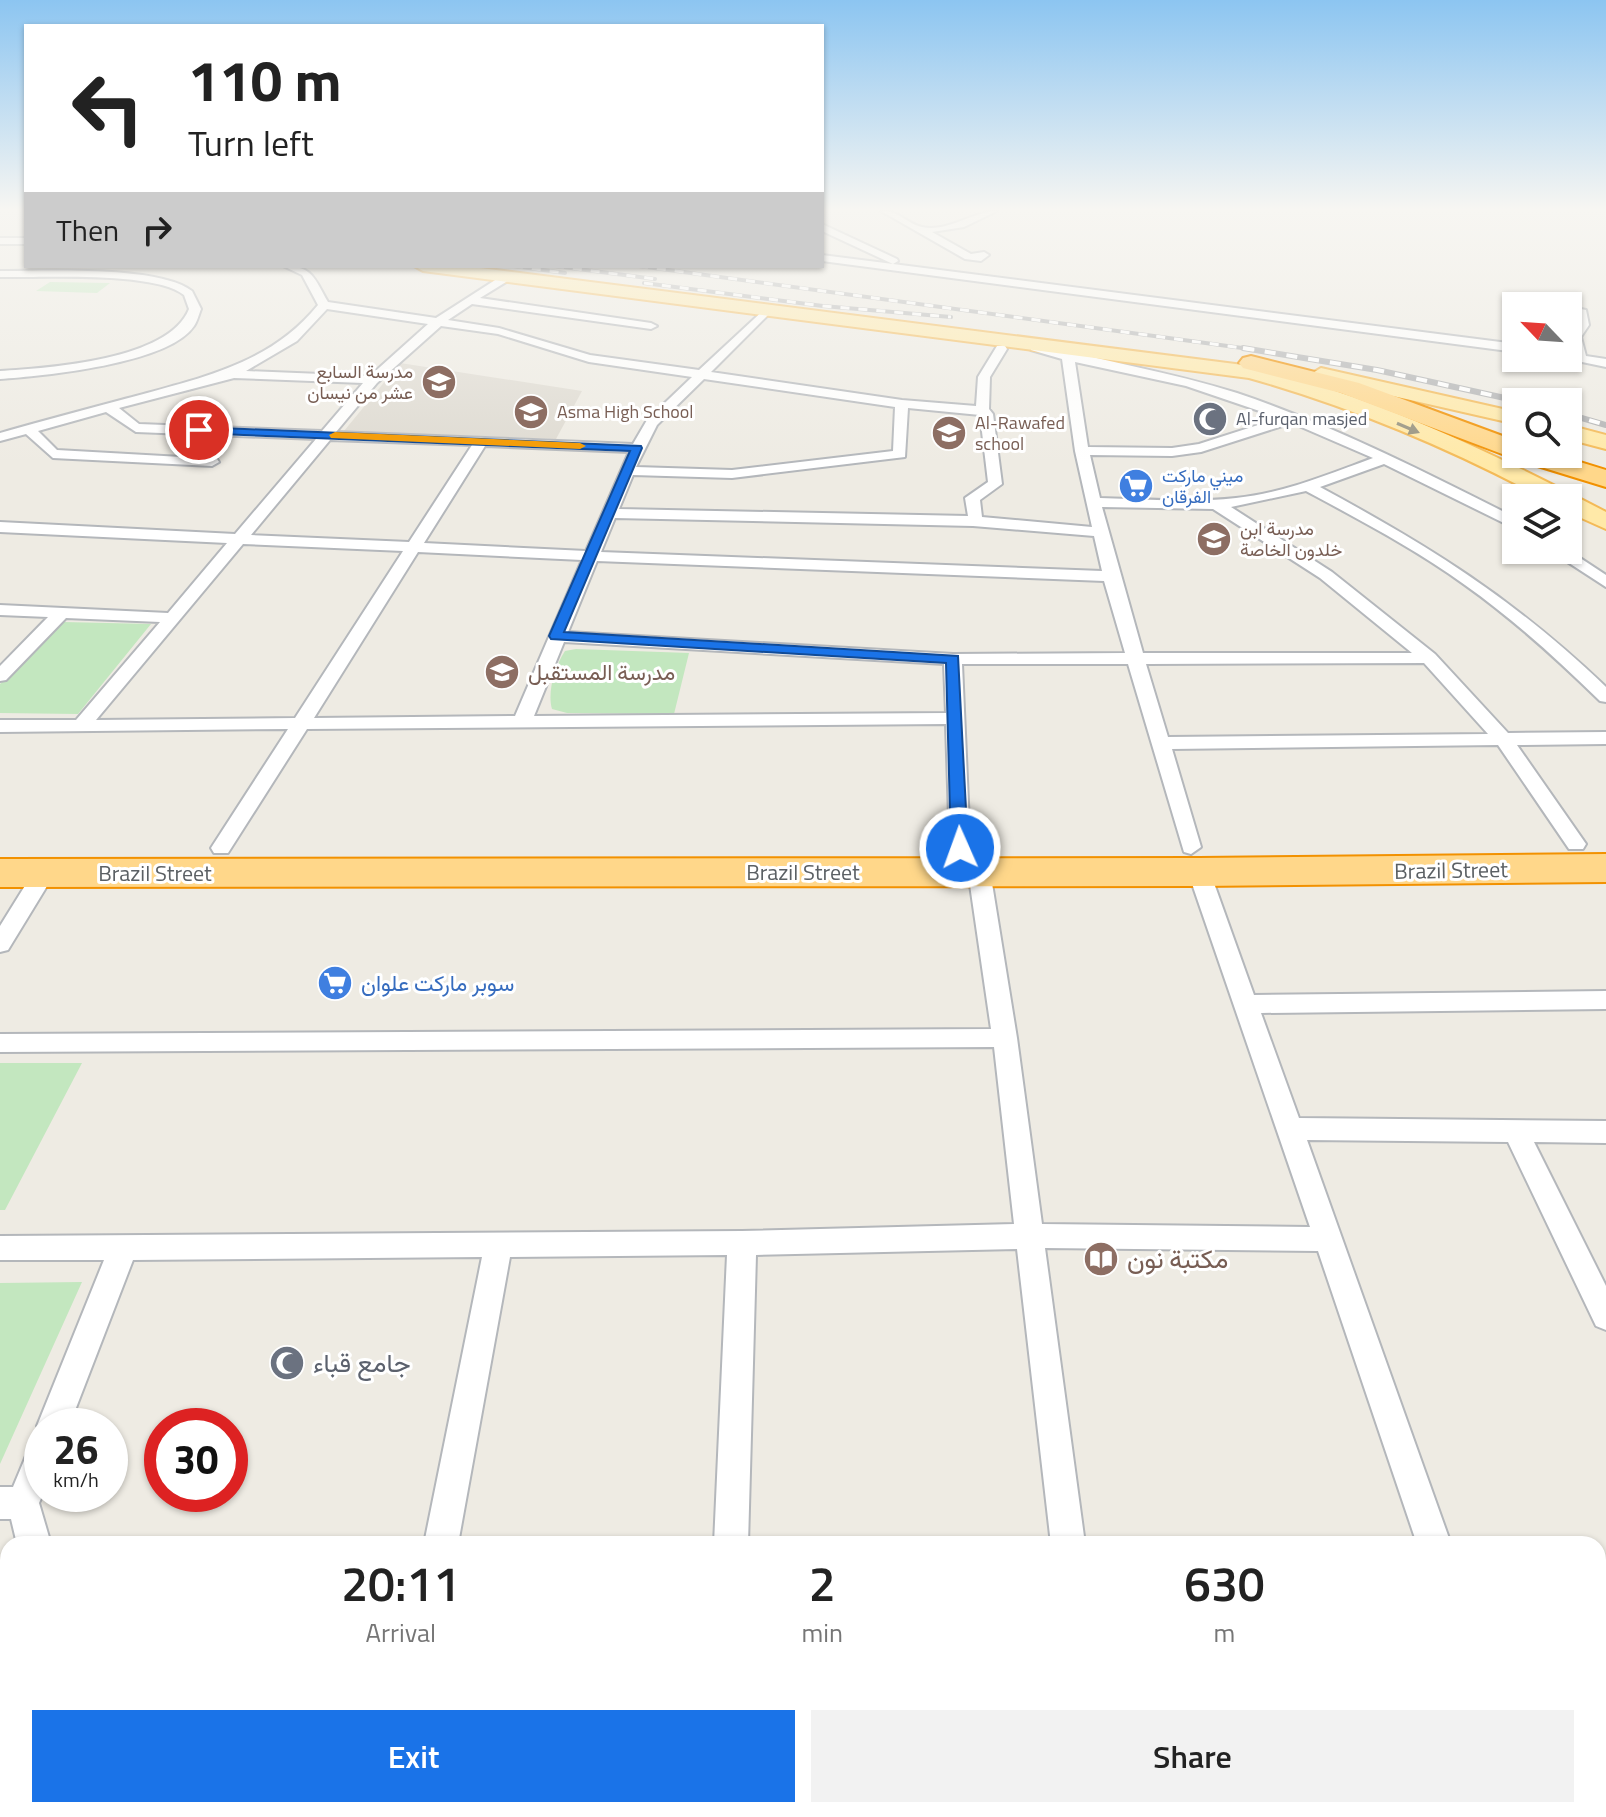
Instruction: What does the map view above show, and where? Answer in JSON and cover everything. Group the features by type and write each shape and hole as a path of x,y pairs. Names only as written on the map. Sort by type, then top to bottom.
{"highway":[{"path":"1251,363 1350,388 1502,445"},
{"path":"1571,468 1606,479"},
{"name":"Brazil Street","path":"0,849 221,848 969,860"},
{"name":"Brazil Street","path":"0,873 1596,852"}],"main road":[{"path":"655,296 1035,347 1215,367 1291,382 1512,471 1536,484"},
{"path":"701,296 1061,343 1251,363 1390,388 1502,415"},
{"path":"1582,436 1606,442"},
{"path":"1582,509 1606,522"}],"street":[{"path":"0,375 40,374 125,356 174,336 194,317 193,298 190,296"},
{"path":"321,296 324,305"},
{"path":"82,725 243,538 373,380 404,348 438,320 476,296"},
{"path":"1115,296 1502,346"},
{"path":"469,300 651,326"},
{"path":"324,305 499,331 589,358 697,376 902,404 982,410"},
{"path":"1,432 30,430 229,374 298,338 324,305"},
{"path":"522,722 637,448 652,423 767,310"},
{"path":"1035,347 1068,359 1191,383 1291,419 1387,458 1502,517"},
{"path":"973,521 976,514 972,498 995,484 988,420 982,410 984,377 1001,349"},
{"path":"1068,359 1092,502 1195,859 1431,1536"},
{"path":"1582,359 1606,363"},
{"path":"229,374 373,380"},
{"path":"629,471 732,474 900,454 902,404"},
{"path":"111,409 136,428 637,448"},
{"path":"1082,451 1172,452 1201,448 1291,419"},
{"path":"30,430 53,454 212,462"},
{"path":"221,848 481,442"},
{"path":"1092,502 1216,504 1249,500 1308,486 1387,458"},
{"path":"1308,486 1403,538 1491,596 1575,666 1606,697"},
{"path":"1216,504 1326,575 1429,658 1503,739 1596,852"},
{"path":"611,513 973,521 1100,532"},
{"path":"0,527 592,556 1111,576"},
{"path":"1578,564 1606,582"},
{"path":"0,610 174,618"},
{"path":"0,676 62,613"},
{"path":"556,636 953,659 1429,658"},
{"path":"953,659 955,718 969,860 1005,1038 1067,1536"},
{"path":"0,726 955,718"},
{"path":"1161,743 1606,738"},
{"path":"0,944 44,873"},
{"path":"1246,1004 1606,1000"},
{"path":"0,1043 1005,1038"},
{"path":"1290,1129 1606,1132"},
{"path":"1516,1132 1606,1316"},
{"path":"0,1248 742,1243 1028,1236 1328,1239"},
{"path":"443,1536 499,1243"},
{"path":"731,1536 742,1243"},
{"path":"60,1408 123,1248"},
{"path":"24,1484 12,1503 30,1536"}],"shaded area":[{"path":"400,363 582,391 556,439 344,431"}],"green space":[{"path":"63,622 151,624 78,714 0,713 0,684"},
{"path":"565,651 689,653 674,714 567,713 552,709 551,687 558,664"},
{"path":"0,1063 82,1063 5,1210 0,1210"},
{"path":"82,1282 0,1464 0,1283"}],"railway":[{"path":"744,296 951,317"},
{"path":"858,296 1246,349"},
{"path":"1246,349 1257,350"},
{"path":"1246,349 1377,370 1502,397"},
{"path":"1582,418 1606,425"}],"slow traffic":[{"path":"335,435 580,446"}],"place":[{"name":"مدرسة السابع عشر من نيسان","path":"439,382"},
{"name":"Asma High School","path":"531,412"},
{"name":"Al-furqan masjed","path":"1210,419"},
{"name":"Al-Rawafed school","path":"949,433"},
{"name":"ميني ماركت الفرقان","path":"1136,486"},
{"name":"مدرسة ابن خلدون الخاصة","path":"1214,539"},
{"name":"مدرسة المستقبل","path":"502,672"},
{"name":"سوبر ماركت علوان","path":"335,983"},
{"name":"مكتبة نون","path":"1101,1259"},
{"name":"جامع قباء","path":"287,1363"}],"route":[{"path":"199,430 637,448 556,636 953,659 960,848"}]}
